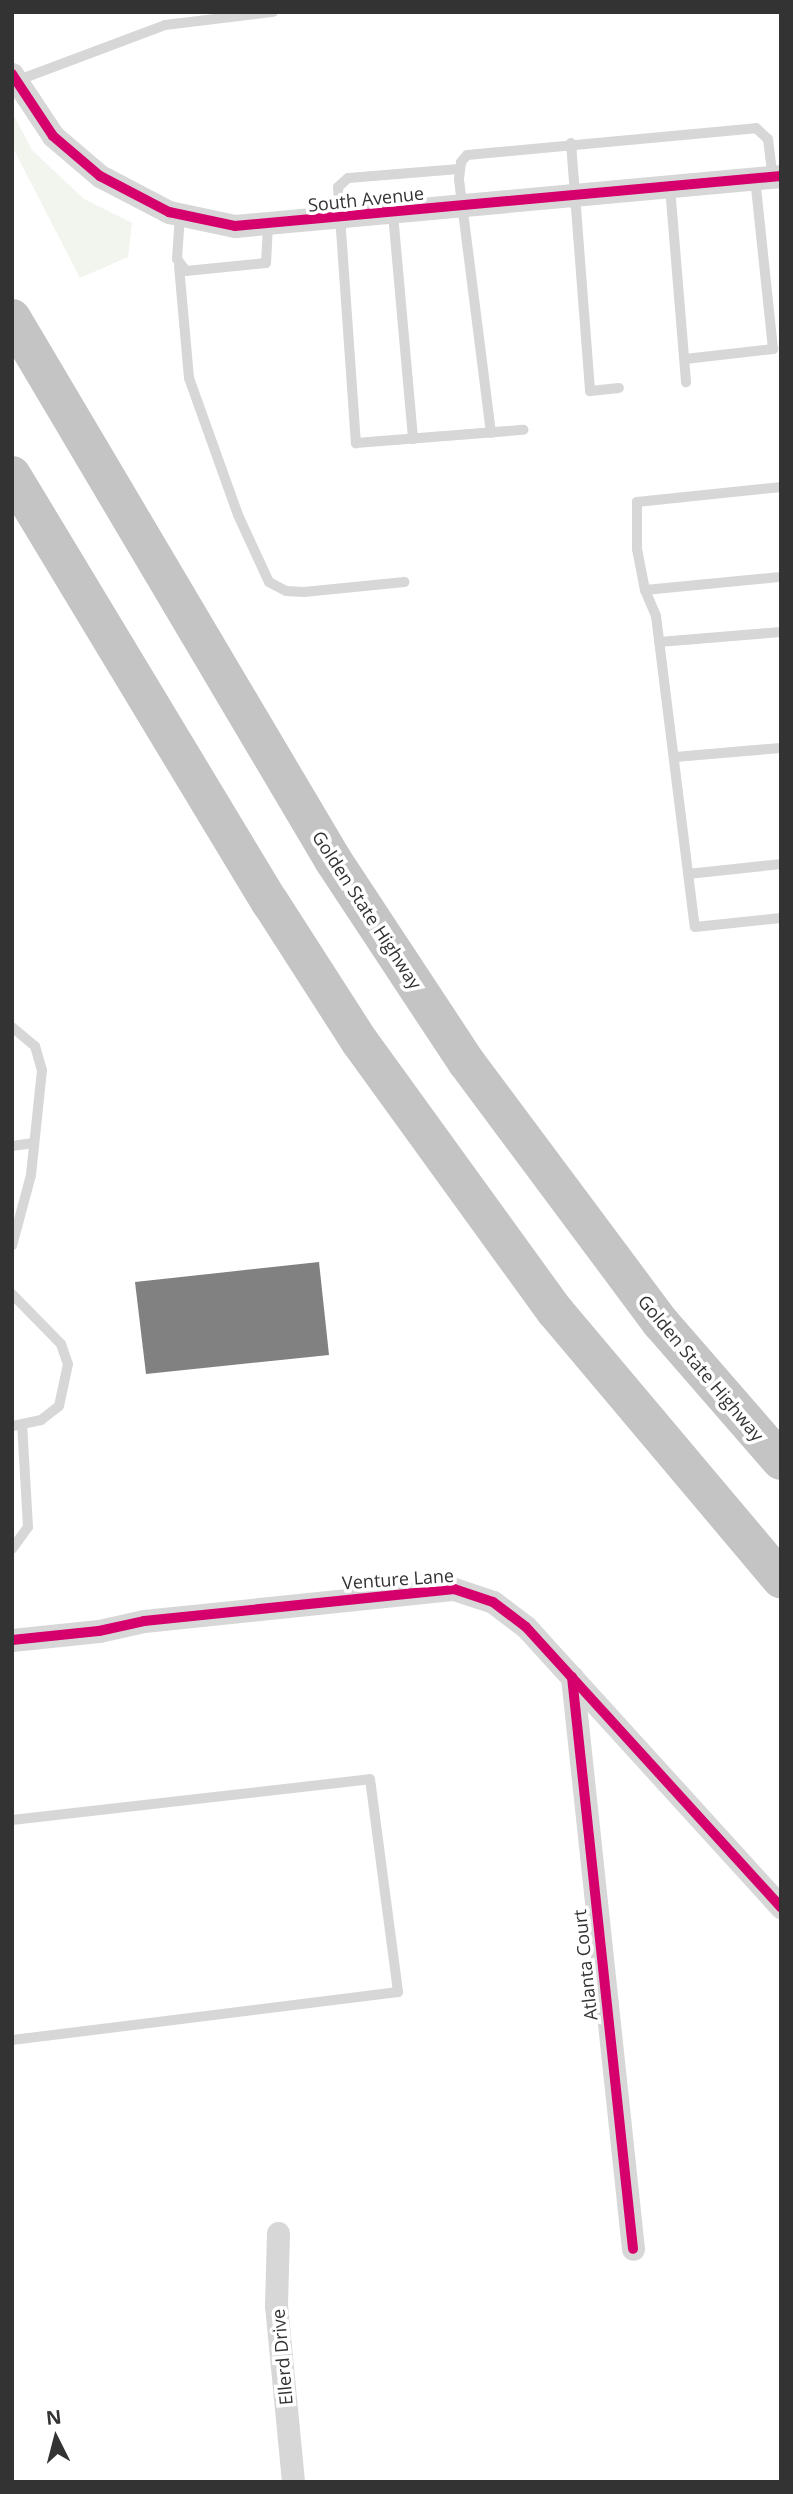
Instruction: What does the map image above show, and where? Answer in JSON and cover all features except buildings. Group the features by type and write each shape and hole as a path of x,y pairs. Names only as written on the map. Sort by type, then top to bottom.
{"highway":[{"name":"Golden State Highway","path":"12,318 333,860 406,973 561,1195 661,1323 781,1461"},
{"path":"12,475 270,902 368,1053 555,1311 781,1578"}],"street":[{"name":"South Avenue","path":"14,78 45,126 82,163 131,195 180,215 236,226 338,220 769,177"},
{"name":"Venture Lane","path":"12,1640 99,1631 144,1621 454,1589 493,1602 526,1627 781,1906"},
{"name":"Atlanta Court","path":"572,1677 633,2249"},
{"name":"Ellerd Drive","path":"278,2233 276,2305 293,2482"}],"lane":[{"path":"14,78 165,25 273,12"},
{"path":"491,433 459,169 467,155 571,143 756,128 768,139 773,349 685,359"},
{"path":"571,143 572,198 590,391 619,388"},
{"path":"459,169 348,178 338,187 338,220 356,443 523,430"},
{"path":"670,187 687,382"},
{"path":"393,214 412,439"},
{"path":"180,215 179,266 190,378 239,515 269,582 286,591 304,592 405,582"},
{"path":"179,266 193,272 266,263 268,226"},
{"path":"781,487 637,502 637,549 645,590 656,616 695,927 781,918"},
{"path":"645,590 781,577"},
{"path":"659,642 781,632"},
{"path":"675,757 781,748"},
{"path":"688,874 781,864"},
{"path":"12,1027 35,1046 42,1070 31,1175 12,1246"},
{"path":"12,1146 34,1143"},
{"path":"12,1294 61,1344 68,1364 59,1405 41,1420 17,1425 28,1527 12,1549"},
{"path":"12,1820 370,1779 398,1993 12,2040"}],"shaded area":[{"path":"12,112 32,150 84,199 132,223 128,257 80,278 12,146"}],"cycle path":[{"path":"12,74 53,136 100,176 169,212 235,226 781,176"},
{"path":"12,1640 99,1631 144,1621 454,1589 493,1602 526,1627 781,1907"},
{"path":"572,1677 633,2249"}]}
